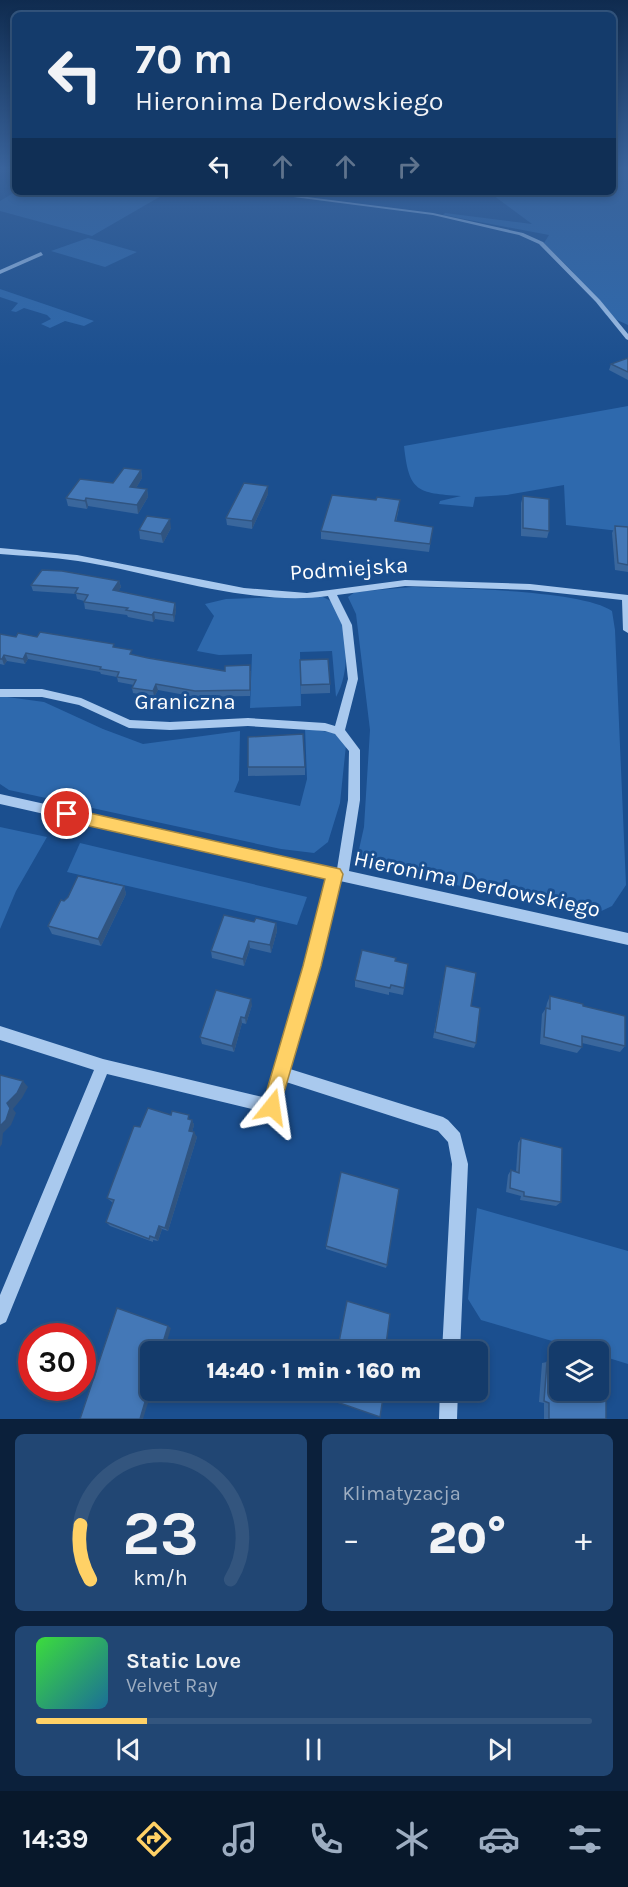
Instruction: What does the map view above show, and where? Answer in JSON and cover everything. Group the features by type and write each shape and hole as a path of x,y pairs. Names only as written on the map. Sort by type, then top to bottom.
{"street":[{"path":"518,233 541,243 598,301 628,338"},
{"path":"0,272 41,254"},
{"name":"Podmiejska","path":"0,551 76,558 244,591 308,596 405,583 530,587 627,598"},
{"path":"0,1033 103,1066 272,1107 338,875 354,800 355,750 339,731 353,679 347,625 331,592"},
{"path":"627,598 628,630"},
{"name":"Graniczna","path":"0,693 42,693 81,702 129,724 170,726 248,722 325,727 339,731"},
{"name":"Hieronima Derdowskiego","path":"0,800 628,939"},
{"path":"0,1316 103,1066"},
{"path":"281,1073 443,1125 455,1138 460,1164 452,1341"},
{"path":"448,1419 449,1401"}],"shaded area":[{"path":"540,233 628,233 628,325 606,315 572,271 544,243 549,235"},
{"path":"88,238 137,252 105,267 51,251"},
{"path":"0,289 94,321 84,326 65,321 50,328 41,324 51,319 47,315 24,308 16,312 11,311 18,303 0,297"},
{"path":"628,406 628,532 566,525 564,485 507,495 475,497 473,507 439,504 440,501 461,496 425,491 418,487 409,473 404,446"},
{"path":"412,587 547,594 597,604 612,611 615,630 626,885 612,906 593,915 365,865 358,854 364,827 370,730 356,614 348,597 355,592"},
{"path":"321,596 331,601 340,617 344,631 345,670 336,697 332,651 300,652 301,706 250,708 252,654 219,655 197,651 214,616 205,604 226,599"},
{"path":"0,696 44,702 103,729 143,744 240,731 239,780 234,792 300,806 307,779 305,728 334,733 346,745 340,803 328,842 314,853 281,849 9,790 0,784"},
{"path":"0,827 47,837 16,891 0,929"},
{"path":"80,843 307,897 297,925 67,872"},
{"path":"477,1208 628,1251 628,1364 609,1358 609,1341 552,1341 481,1320 468,1299"}],"building":[{"path":"628,358 628,372 611,364"},
{"path":"124,468 141,470 130,487 147,489 137,505 86,498 85,501 66,498 80,479 113,483"},
{"path":"244,483 268,486 252,521 226,518"},
{"path":"332,495 400,500 395,521 433,527 430,544 321,531"},
{"path":"523,496 549,499 549,531 523,528"},
{"path":"147,516 170,519 161,534 139,530"},
{"path":"615,526 628,527 628,565 618,563"},
{"path":"42,570 62,571 119,581 113,590 175,603 173,615 154,612 152,615 126,610 128,608 84,602 88,595 75,593 78,588 31,585"},
{"path":"40,632 114,644 113,647 132,650 130,654 225,671 225,666 250,665 250,690 195,691 156,684 153,691 132,688 136,680 117,677 119,672 100,669 101,667 26,653 23,659 4,655 0,659 0,634 16,637 18,633 37,637"},
{"path":"328,659 330,684 301,685 300,660"},
{"path":"303,734 305,767 248,767 248,737"},
{"path":"78,876 124,886 98,939 48,926 61,900 64,901 68,897"},
{"path":"224,915 254,922 256,918 276,923 270,945 249,941 243,959 211,951"},
{"path":"362,950 396,958 395,961 408,964 404,988 391,985 390,988 355,980"},
{"path":"446,966 476,973 471,1006 480,1008 476,1043 435,1032"},
{"path":"216,990 251,999 245,1018 241,1017 232,1046 200,1037"},
{"path":"550,996 625,1016 625,1046 582,1036 582,1047 544,1037 546,1008 550,1009"},
{"path":"0,1075 23,1081 17,1093 7,1103 10,1108 6,1120 0,1126"},
{"path":"148,1108 171,1115 172,1111 189,1115 188,1119 192,1120 189,1131 194,1132 165,1228 159,1226 155,1238 150,1236 149,1239 106,1222 114,1200 107,1198 134,1126 140,1127"},
{"path":"521,1138 562,1148 561,1202 524,1196 524,1192 510,1188 511,1170 519,1173"},
{"path":"341,1172 399,1189 387,1265 326,1246"},
{"path":"347,1301 390,1314 386,1341 339,1341"},
{"path":"117,1308 168,1326 163,1341 140,1341 140,1401 145,1401 140,1419 80,1419 86,1401 96,1401 96,1371"},
{"path":"547,1362 549,1363 549,1401 606,1401 606,1419 549,1419 549,1403 544,1401"},
{"path":"334,1401 382,1401 380,1417"}],"route":[{"path":"67,814 334,874 312,966 272,1107"}]}
